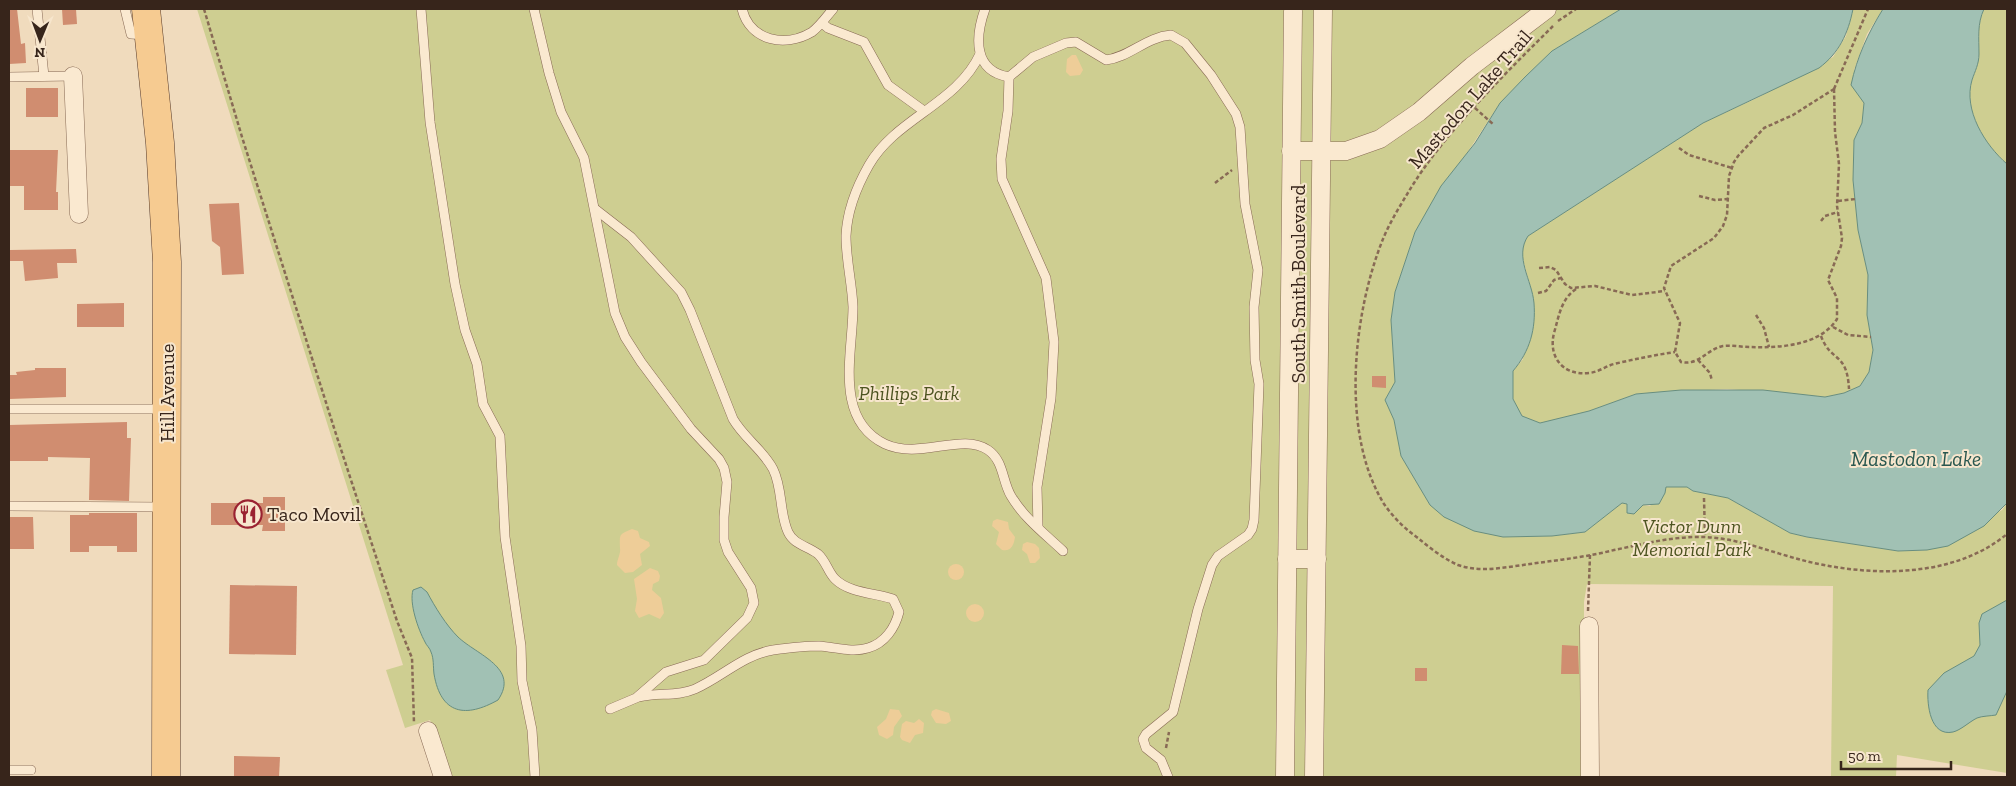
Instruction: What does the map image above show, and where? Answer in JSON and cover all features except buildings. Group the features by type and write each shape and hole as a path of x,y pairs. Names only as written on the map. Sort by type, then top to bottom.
{"main road":[{"name":"Hill Avenue","path":"147,22 160,143 167,262 166,777"}],"street":[{"path":"1290,10 1314,9"},
{"name":"South Smith Boulevard","path":"1314,777 1323,9"},
{"path":"1291,151 1346,152 1380,139 1419,112 1472,66 1547,9"},
{"name":"South Smith Boulevard","path":"1284,777 1291,151 1290,10"},
{"path":"73,76 79,214"},
{"path":"1287,559 1317,559"},
{"path":"1587,623 1590,777"},
{"path":"421,728 443,777"}],"lane":[{"path":"38,9 44,76"},
{"path":"126,9 131,34 147,22"},
{"path":"421,9 430,122 455,284 465,330 477,364 484,404 500,436 505,537 520,646 522,681 532,730 535,777"},
{"path":"534,9 551,80 561,112 584,158 615,313 625,337 676,411 719,459 724,468 727,482 723,523 724,540 728,552 751,588 754,603 747,618 704,660 666,672 636,698"},
{"path":"742,9 752,28 761,36 771,40 796,39 812,32 833,9"},
{"path":"985,9 980,23 980,54 976,64 961,83 884,144 875,155 851,204 846,236 852,308 848,368 850,396 862,423 875,438 885,444 907,450 969,444 990,451 999,461 1010,494 1025,515 1063,550"},
{"path":"822,23 828,28 864,42 888,85 924,111"},
{"path":"980,54 988,70 997,75 1009,77 1033,58 1066,43 1076,42 1106,60 1121,56 1146,42 1171,35 1185,44 1211,74 1236,114 1240,127 1245,204 1258,270 1254,307 1255,360 1259,384 1254,520 1248,535 1226,550 1212,565 1198,608 1183,677 1171,715 1146,734 1143,739 1146,748 1161,760 1168,777"},
{"path":"9,76 73,76"},
{"path":"1009,77 1008,112 1001,159 1002,173 1018,218 1046,278 1054,342 1051,398 1037,486 1038,527"},
{"path":"595,209 632,237 668,276 686,299 733,419 743,435 763,455 775,473 788,534 798,544 820,555 831,574 841,584 893,599 899,612 890,632 879,642 867,649 851,650 804,646 772,650 748,658 693,690 676,694 645,695 610,709"},
{"path":"9,409 167,409"},
{"path":"9,506 167,507"},
{"path":"9,770 31,770"}],"path":[{"path":"204,9 242,137 329,412 397,621 412,658 421,728"},
{"name":"Mastodon Lake Trail","path":"1576,9 1558,21 1434,155 1410,189 1384,237 1373,271 1360,338 1357,411 1361,446 1370,475 1385,505 1404,528 1428,547 1456,564 1475,569 1501,568 1590,554 1641,543 1705,537 1729,540 1803,561 1868,570 1899,571 1940,567 1962,560 1992,547 2007,534"},
{"path":"1834,89 1793,115 1764,128 1734,162 1727,215 1720,230 1708,242 1671,266 1666,276 1665,292 1680,323 1675,352 1681,362 1688,364 1721,346 1768,347 1806,341 1821,336 1833,326 1839,310 1837,298 1828,280 1841,246 1842,231 1837,201 1839,164 1835,132 1834,89 1868,9"},
{"path":"1476,108 1494,125"},
{"path":"1679,148 1689,154 1732,168"},
{"path":"1699,196 1715,200 1728,199"},
{"path":"1837,201 1856,199"},
{"path":"1821,221 1825,216 1838,212"},
{"path":"1539,268 1554,269 1568,287 1576,289 1595,286 1632,295 1665,292"},
{"path":"1538,293 1546,291 1554,280 1561,278"},
{"path":"1576,289 1568,294 1562,306 1552,346 1554,355 1567,370 1577,373 1590,373 1612,364 1675,352"},
{"path":"1756,315 1764,328 1768,347"},
{"path":"1833,326 1848,335 1871,338"},
{"path":"1821,336 1826,346 1844,364 1848,371 1849,389"},
{"path":"1698,360 1710,373 1712,381"},
{"path":"1704,498 1705,537"},
{"path":"1587,623 1590,554"},
{"path":"1161,760 1166,748 1171,715"}],"green space":[{"name":"Phillips Park","path":"197,9 1621,9 1552,51 1500,103 1415,232 1395,292 1391,320 1395,382 1385,400 1394,420 1401,456 1430,505 1503,537 1552,536 1585,532 1622,503 1627,504 1629,508 1638,510 1642,505 1650,506 1666,487 1687,487 1693,491 1728,498 1790,533 1898,551 1927,550 2002,510 2007,503 2007,773 1897,755 1896,777 1831,777 1833,586 1587,584 1584,602 1584,777 449,777 430,720 405,728 386,670 403,665"},
{"path":"1853,9 1883,9 1867,34 1854,70 1864,103 1862,123 1854,140 1853,180 1858,230 1868,275 1867,315 1873,350 1869,372 1860,386 1844,393 1825,397 1727,389 1636,394 1557,420 1539,423 1522,417 1513,399 1513,371 1523,359 1530,285 1522,256 1523,244 1528,236 1703,123 1759,97 1833,57 1846,36"},
{"path":"1984,9 2007,9 2007,164 1984,137 1973,115 1971,103 1970,91 1979,58 1979,26"}],"sand":[{"path":"1072,55 1076,55 1083,70 1080,75 1070,76 1066,72 1067,59"},
{"path":"997,519 1008,522 1009,529 1015,537 1013,545 1008,550 1002,550 996,544 999,532 992,526 993,521"},
{"path":"632,529 638,531 640,538 649,542 650,546 640,554 642,565 633,572 625,573 617,565 620,552 620,537"},
{"path":"1027,542 1035,544 1039,548 1040,558 1035,563 1030,563 1027,554 1022,550 1023,544"},
{"path":"956,564 962,566 964,572 962,578 956,580 950,578 948,572 950,566"},
{"path":"650,568 658,571 660,576 659,581 653,584 652,590 661,598 664,613 660,619 649,614 639,618 635,611 637,599 634,579"},
{"path":"975,604 983,609 984,613 979,621 975,622 967,617 966,613 971,605"},
{"path":"890,709 899,710 902,716 894,727 893,735 887,739 879,735 877,727 886,719"},
{"path":"936,709 949,713 951,721 946,724 936,723 931,715 932,711"},
{"path":"919,719 924,723 923,733 915,735 910,743 902,740 900,737 902,724 906,721 914,723"}],"water":[{"name":"Mastodon Lake","path":"1621,9 1853,9 1842,42 1832,56 1819,68 1703,123 1528,236 1524,244 1523,260 1533,294 1533,331 1524,356 1513,371 1513,399 1522,416 1540,423 1589,411 1636,394 1681,390 1763,390 1825,397 1844,393 1860,386 1869,372 1873,350 1867,315 1868,275 1858,230 1853,180 1854,140 1862,123 1864,103 1851,85 1856,65 1868,36 1883,9 1984,9 1979,26 1977,67 1970,91 1973,115 1978,126 1991,147 2007,164 2007,503 1984,526 1948,546 1927,550 1898,551 1790,533 1728,498 1693,491 1687,487 1666,487 1659,504 1643,505 1634,514 1627,513 1627,504 1622,503 1585,532 1552,536 1503,537 1474,531 1444,517 1430,505 1401,456 1394,420 1385,400 1395,382 1391,320 1395,292 1415,232 1441,186 1475,143 1500,103 1552,51"},
{"path":"421,587 427,592 441,616 458,637 485,656 500,671 504,679 503,689 498,700 486,706 466,710 457,709 449,705 442,698 437,688 432,655 420,630 413,609 413,590"},
{"path":"2007,600 2007,691 1996,715 1977,718 1953,732 1939,730 1929,711 1928,690 1944,673 1974,656 1980,645 1979,623 1982,614"}],"place":[{"name":"Taco Movil","path":"248,514"}],"park label":[{"name":"Victor Dunn Memorial Park","path":"1692,538"}]}
